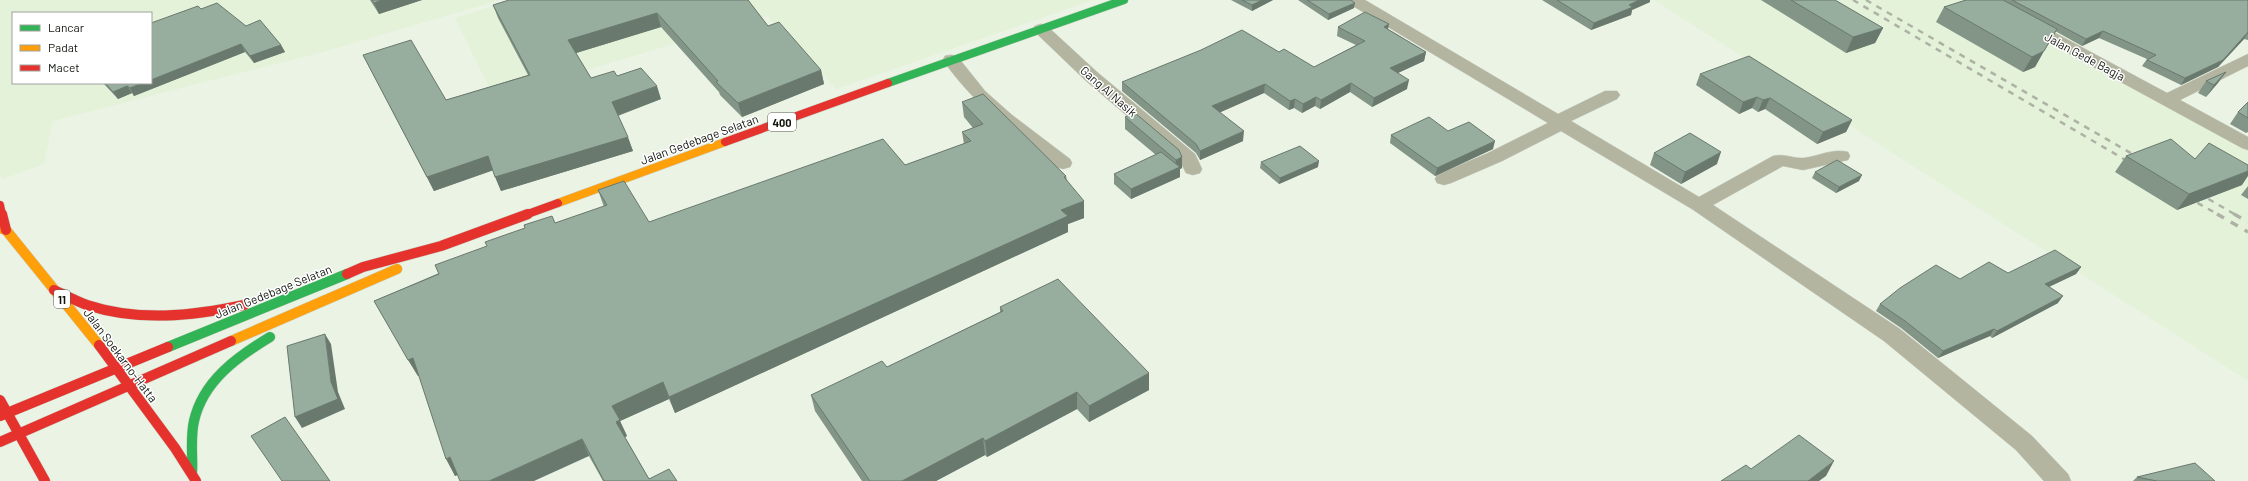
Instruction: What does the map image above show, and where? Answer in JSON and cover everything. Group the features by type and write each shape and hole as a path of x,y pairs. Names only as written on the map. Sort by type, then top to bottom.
{"main road":[{"name":"Jalan Gedebage Selatan","path":"3,415 363,267 441,246 951,60 1124,0"},
{"name":"Jalan Soekarno-Hatta","path":"0,205 3,229 117,368 194,477 201,481"},
{"name":"Jalan Gedebage Selatan","path":"0,442 391,272 441,246"},
{"path":"54,290 87,305 116,312 169,316 192,315 242,306 363,267"},
{"path":"339,305 366,290 391,272"},
{"path":"194,477 193,426 196,412 202,398 212,384 235,361 277,333"},
{"path":"0,400 3,415 19,434 45,481"}],"street":[{"path":"1354,0 1700,206 1892,335 2024,443 2059,481"},
{"name":"Jalan Gede Bagja","path":"1982,0 2248,144"},
{"name":"Gang Al Nasik","path":"1041,29 1096,80 1188,158 1193,169"},
{"path":"2166,100 2248,59"},
{"path":"951,60 979,96 1006,120 1063,163"},
{"path":"1444,178 1495,157 1610,94"},
{"path":"1700,206 1780,160 1803,164 1841,156"}],"shaded area":[{"path":"0,0 500,0 323,52 53,121 44,164 3,179 0,175"},
{"path":"512,0 1093,0 836,89 767,16 494,98 455,18"},
{"path":"1654,0 1973,0 2248,150 2248,381"}],"building":[{"path":"372,0 382,0 374,3"},
{"path":"509,0 748,0 768,26 779,22 821,70 738,103 716,82 718,81 657,13 568,40 591,78 614,71 617,76 641,68 657,86 612,102 628,137 495,177 488,156 427,177 363,55 411,40 446,100 530,75 493,5"},
{"path":"1242,0 1262,0 1252,5"},
{"path":"1307,0 1351,0 1355,3 1329,14"},
{"path":"1557,0 1639,0 1629,5 1633,7 1594,23"},
{"path":"1791,0 1835,0 1883,28 1853,37"},
{"path":"1966,0 2003,0 2057,29 2044,51 2032,57 1944,7"},
{"path":"2012,0 2248,0 2248,32 2223,60 2185,78 2147,60 2156,55 2103,31 2086,39"},
{"path":"217,3 246,26 260,20 281,45 250,56 241,44 152,80 152,23 198,6 201,9"},
{"path":"1365,12 1389,24 1384,27 1426,52 1390,68 1409,80 1374,98 1351,83 1321,100 1316,97 1303,104 1295,99 1290,101 1265,84 1212,106 1244,131 1200,151 1196,144 1122,82 1201,50 1242,30 1279,52 1284,49 1314,67 1365,41 1338,27"},
{"path":"1749,56 1852,120 1823,132 1770,98 1763,100 1757,97 1743,102 1700,74"},
{"path":"2226,72 2214,85 2206,81"},
{"path":"106,84 140,84 130,88 127,86 113,92"},
{"path":"983,94 1066,176 1064,177 1084,201 1061,210 1068,216 669,397 663,382 612,406 620,420 616,422 649,479 669,469 677,481 604,481 582,439 489,481 460,481 450,457 446,459 413,358 408,360 374,301 439,274 435,265 487,246 485,242 525,228 524,225 552,216 555,223 607,205 598,190 624,181 649,222 883,139 905,165 971,141 962,132 983,124 962,102"},
{"path":"2248,102 2248,118 2238,112"},
{"path":"1135,113 1179,150 1182,157 1176,160 1125,117"},
{"path":"1429,117 1448,131 1469,122 1495,141 1437,168 1391,135"},
{"path":"1690,133 1721,152 1685,172 1654,153"},
{"path":"2171,139 2195,159 2209,143 2248,165 2248,171 2189,194 2126,156"},
{"path":"1300,146 1319,161 1280,178 1261,162"},
{"path":"1161,152 1180,167 1131,189 1114,174"},
{"path":"1837,160 1862,175 1839,187 1815,172"},
{"path":"2055,250 2081,267 2045,284 2063,296 1997,331 1994,329 1943,351 1905,321 1880,304 1900,288 1936,265 1960,279 1989,262 2008,273"},
{"path":"1058,279 1149,373 1089,406 1077,392 985,441 983,438 902,481 870,481 811,395 882,361 887,367 1003,311 1000,307"},
{"path":"325,334 331,382 338,399 295,417 287,346"},
{"path":"285,417 330,481 282,481 251,436"},
{"path":"1799,435 1834,461 1808,481 1721,481 1746,465 1751,469"},
{"path":"2195,463 2215,481 2157,481 2137,477"}],"railway":[{"path":"1853,0 2134,165"},
{"path":"1866,0 2141,159"},
{"path":"2198,193 2236,215"},
{"path":"2187,197 2219,215"},
{"path":"2217,214 2248,232"},
{"path":"2234,214 2248,222"}],"traffic: fast":[{"path":"888,83 1124,0"},
{"path":"168,347 347,274"},
{"path":"192,473 194,421 204,394 213,382 234,362 270,337"}],"traffic: slow":[{"path":"558,203 725,142"},
{"path":"0,228 6,230 99,345"},
{"path":"231,341 397,269"}],"traffic: jam":[{"path":"725,142 888,83"},
{"path":"347,274 363,267 441,246 558,203"},
{"path":"0,205 6,230"},
{"path":"54,290 87,305 126,314 146,316 185,315 244,305"},
{"path":"0,442 231,341"},
{"path":"99,345 175,448 196,481"},
{"path":"0,416 168,347"},
{"path":"0,400 45,481"}]}
